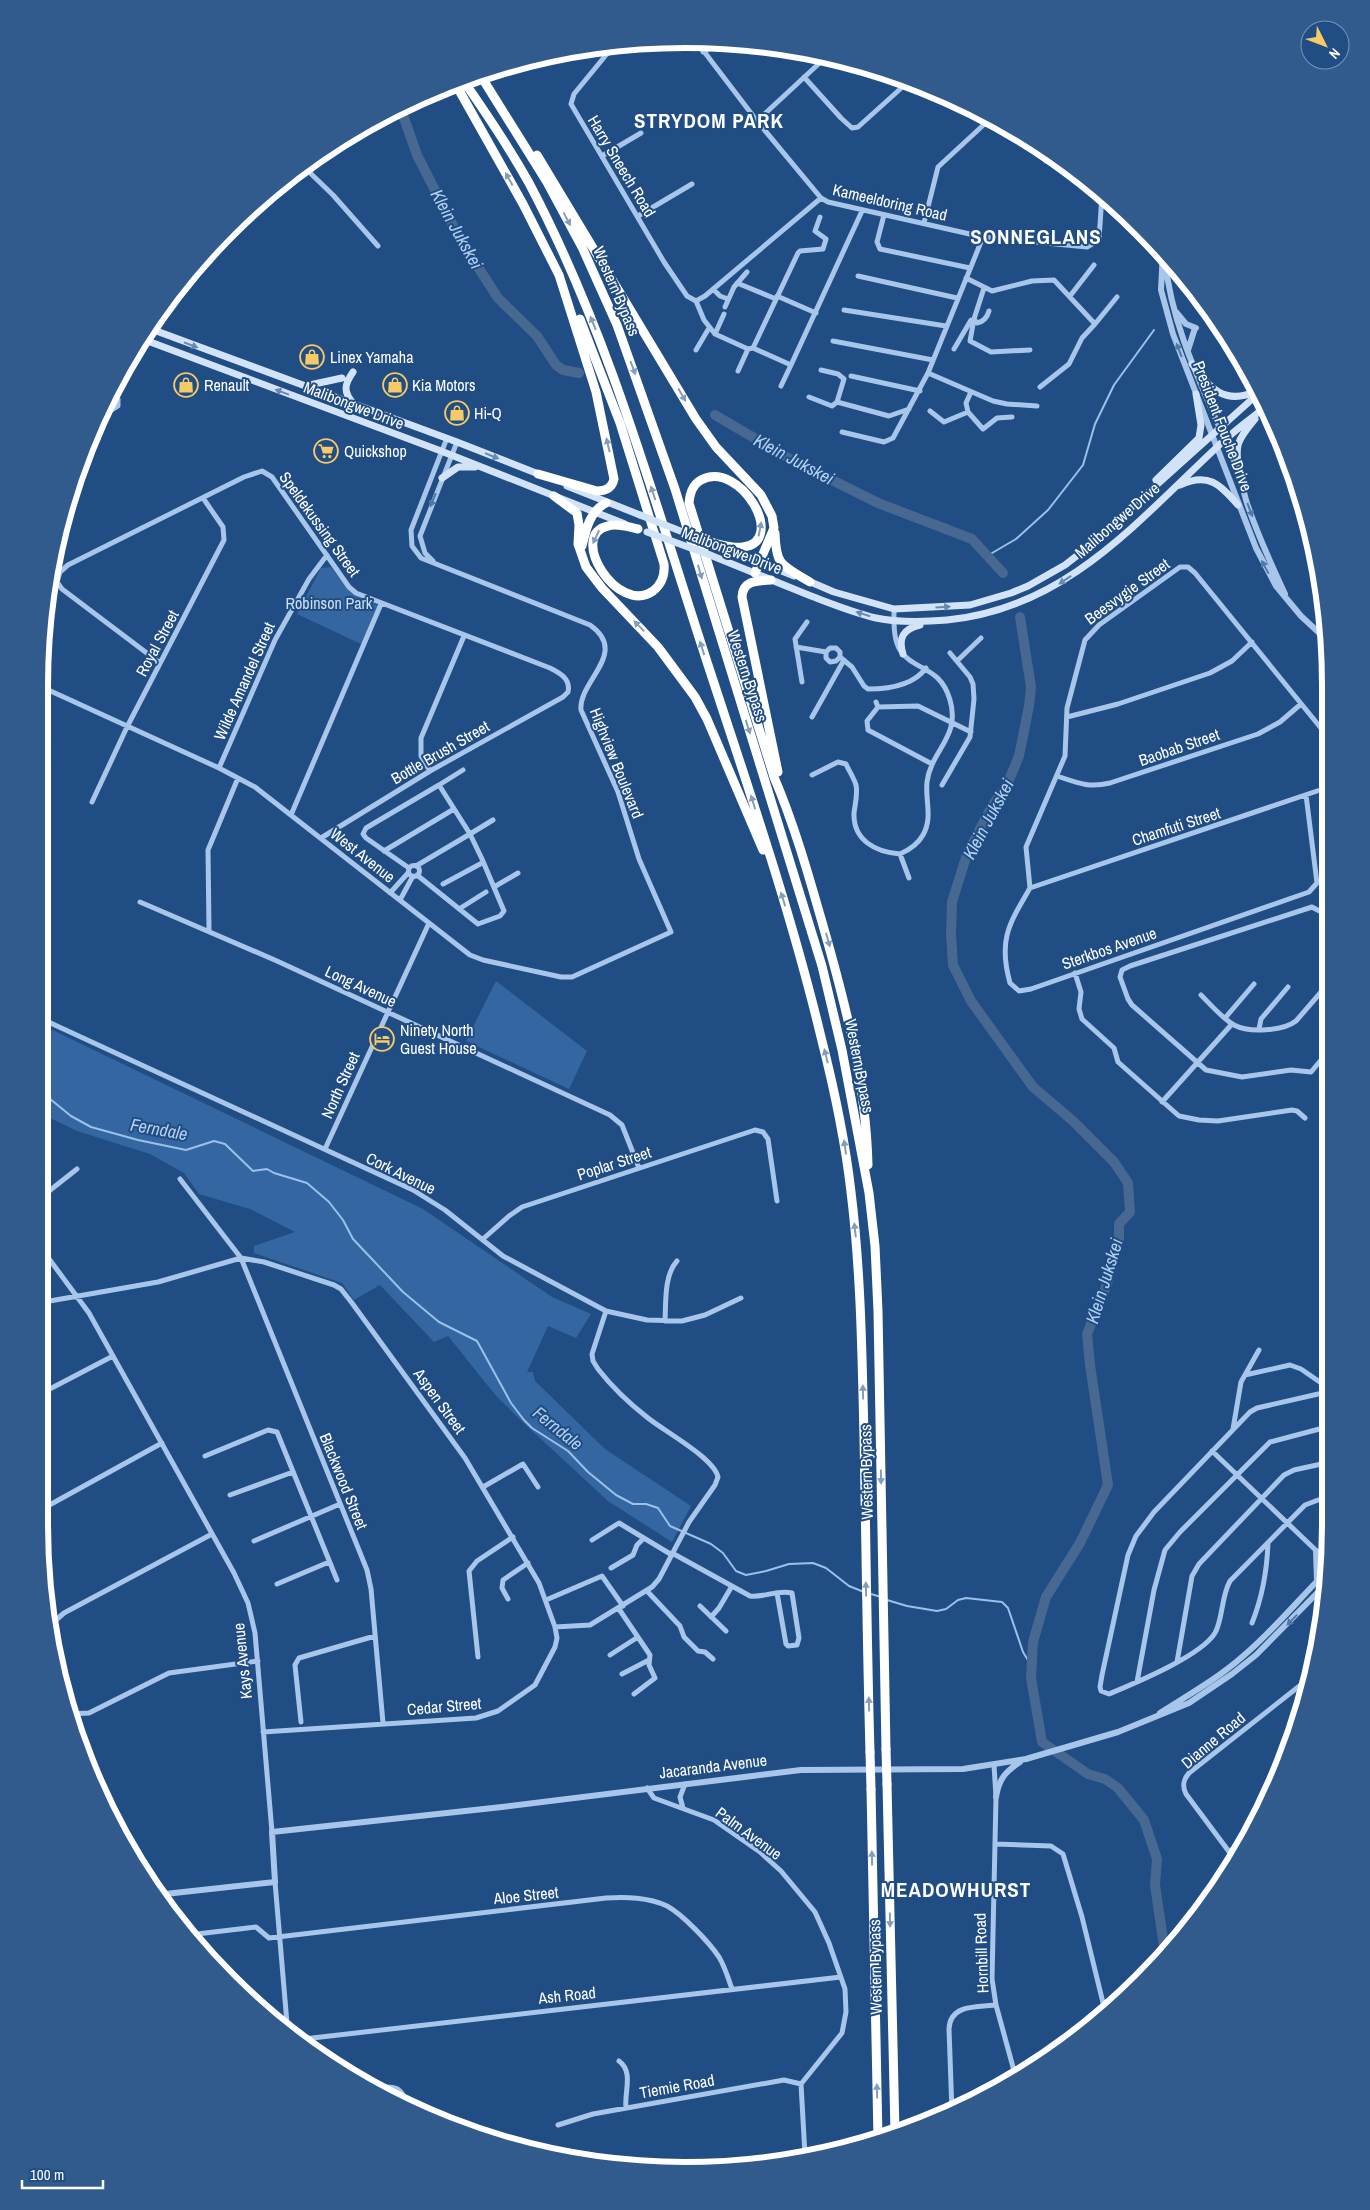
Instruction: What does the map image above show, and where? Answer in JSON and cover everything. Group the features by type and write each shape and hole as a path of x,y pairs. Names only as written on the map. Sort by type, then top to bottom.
{"highway":[{"path":"485,79 550,174 696,419 716,447 761,495 772,516 775,550 778,561 784,567 810,582"},
{"name":"Western Bypass","path":"485,80 547,182 582,247 617,325 649,410 822,966 842,1050 869,1193 877,1291 895,2127"},
{"name":"Western Bypass","path":"467,86 487,114 527,181 561,249 594,326 643,464 778,882 803,964 838,1104 851,1190 857,1248 861,1326 878,2133"},
{"path":"459,89 523,204 559,275 597,361 620,423 664,564 664,574 659,586 650,593 640,596 622,591 609,579 597,563 592,548 596,534 605,526 614,525 642,530"},
{"path":"538,474 597,491 607,490 613,484 614,479 596,392 559,275"},
{"path":"704,540 736,547 746,547 754,543 762,529 761,520 750,499 736,485 719,476 711,476 697,482 692,489 689,503 774,777 785,804 817,902 848,1016 867,1137 869,1193"},
{"path":"554,496 577,513 579,525 578,544 583,562 593,577 658,647 695,697 707,720 739,798 778,882"},
{"path":"581,553 585,535 594,512 606,503"},
{"path":"755,573 774,528"},
{"path":"771,580 752,581 743,590 742,597 785,804"}],"main road":[{"name":"Malibongwe Drive","path":"155,331 447,438 606,503 834,592 894,609 970,605 1019,589 1065,565 1135,505 1253,396"},
{"name":"Malibongwe Drive","path":"149,341 452,455 594,512 842,607 874,618 894,621 935,621 971,617 1003,609 1056,586 1084,568 1175,488 1217,447 1260,411"},
{"path":"1192,364 1205,381 1220,394 1239,397 1252,393"},
{"path":"353,372 346,382 345,390 356,406"},
{"path":"302,386 342,378"},
{"path":"1135,505 1160,475 1199,438 1201,425 1196,394"},
{"path":"1240,476 1237,454 1239,439 1261,412"},
{"path":"442,478 458,467 483,468"},
{"path":"1175,488 1187,482 1208,480 1224,489 1238,505"},
{"path":"903,654 900,643 905,631 909,628 935,621"}],"street":[{"path":"696,301 713,289 821,198 756,121 701,48"},
{"path":"704,52 710,49"},
{"name":"Harry Sneech Road","path":"609,52 571,101 572,106 676,280 688,296 696,301 709,328 715,334"},
{"path":"756,121 819,62"},
{"path":"804,77 840,118 854,128 858,127 903,86"},
{"path":"924,223 938,167 986,123"},
{"path":"602,156 641,132"},
{"path":"308,171 328,189 378,246"},
{"path":"638,216 692,184"},
{"name":"Kameeldoring Road","path":"821,198 839,206 983,237 1088,247 1099,240 1101,203"},
{"path":"781,386 862,211"},
{"path":"884,215 877,239 880,249 970,268"},
{"path":"738,371 799,252 823,250 826,239 814,231 820,217"},
{"path":"842,432 884,442 890,440 920,391 983,237"},
{"name":"President Fouche Drive","path":"1163,264 1162,290 1164,303 1238,505 1263,564 1276,586 1301,616 1320,635"},
{"path":"1070,296 1094,265"},
{"name":"President Fouche Drive","path":"1165,267 1172,306 1192,364 1240,476 1248,506 1289,601"},
{"path":"725,307 737,283 747,272"},
{"path":"858,276 957,298"},
{"path":"966,278 984,288 998,290 1011,285 1048,280 1058,283 1095,324"},
{"path":"737,283 816,313"},
{"path":"984,288 974,319 970,341 988,352 1030,350"},
{"path":"713,289 720,296 728,299"},
{"path":"1040,387 1069,364 1082,338 1117,297"},
{"path":"1172,306 1186,324 1196,328 1188,350"},
{"path":"844,310 946,326"},
{"path":"974,319 977,323 980,322 988,316 989,312"},
{"path":"724,314 715,334 791,365"},
{"path":"954,349 964,330 974,319"},
{"path":"696,350 709,328"},
{"path":"833,341 933,360"},
{"path":"809,397 832,406 837,402 844,379 838,374 821,370"},
{"path":"928,373 970,392 1007,404 1038,406"},
{"path":"851,376 920,391"},
{"path":"970,392 966,403 968,412 983,429 997,418 1012,417"},
{"path":"109,412 119,402 116,398"},
{"path":"837,402 889,416 909,409"},
{"path":"930,412 944,422 968,412"},
{"name":"Highview Boulevard","path":"447,438 411,530 410,540 415,552 421,558 590,625 600,634 604,641 604,655 600,667 584,696 581,710 618,792 639,859 671,932"},
{"path":"433,562 425,553 420,536 457,442"},
{"name":"Speldekussing Street","path":"160,663 62,589 57,582 60,572 68,565 244,477 258,472 267,473 272,476 349,587 356,593 550,668 565,678 570,687"},
{"name":"Royal Street","path":"92,802 127,727 224,540 223,527 203,498"},
{"name":"Wilde Amandel Street","path":"218,768 272,646 309,579 327,555"},
{"name":"Beesvygie Street","path":"1030,888 1026,847 1065,756 1067,717 1081,651 1088,635 1180,567 1188,567 1200,580 1322,729"},
{"path":"291,815 382,604"},
{"path":"812,775 838,762 846,764 856,786 854,824 857,832 865,842 875,847 900,854 917,843 927,827 929,816 927,783 932,764 947,740 952,724 952,709 943,683 926,668 903,654 899,649 896,640 894,609"},
{"path":"802,682 795,639 808,622"},
{"path":"430,772 421,756 421,738 464,636"},
{"path":"957,661 981,638"},
{"path":"1067,717 1118,704 1210,673 1232,662 1252,642"},
{"path":"796,647 826,652"},
{"path":"842,659 830,662 826,658 826,652 830,648 836,648 840,652 842,659 857,673 864,686 868,688 901,685 917,678 926,668"},
{"path":"942,785 964,748 971,732 974,699 973,684 950,654"},
{"path":"812,717 842,659"},
{"name":"Bottle Brush Street","path":"321,838 430,772 563,697 570,687"},
{"name":"West Avenue","path":"48,690 218,768 262,792 476,958 566,978 579,975 671,932"},
{"name":"Baobab Street","path":"1057,776 1095,787 1110,783 1258,734 1280,722 1301,704"},
{"path":"932,764 868,730 867,721 877,705 886,708 918,706 971,732"},
{"path":"439,785 470,834 504,907 502,915 479,925 364,836 366,828 463,770"},
{"path":"209,930 208,850 238,778"},
{"name":"Chamfuti Street","path":"1030,888 1322,789"},
{"name":"Sterkbos Avenue","path":"1030,888 1010,927 1004,945 1010,985 1016,990 1022,991 1295,898 1315,888 1317,883 1316,870 1306,795"},
{"path":"384,851 454,809"},
{"path":"390,892 408,870 493,820"},
{"path":"900,854 909,878"},
{"path":"443,884 482,863"},
{"path":"400,900 419,871 416,866"},
{"path":"494,887 518,873"},
{"path":"459,909 486,892"},
{"name":"Long Avenue","path":"140,902 209,930 610,1115 622,1125 639,1168"},
{"path":"1322,910 1312,907 1122,970 1120,977 1132,1005 1197,1064 1214,1073 1242,1077 1290,1070 1311,1072 1322,1059"},
{"name":"North Street","path":"325,1149 429,923"},
{"path":"1075,973 1081,992 1079,1009 1082,1019 1114,1048 1118,1062 1179,1116 1218,1122 1292,1110 1297,1111 1305,1118"},
{"path":"1225,1018 1254,984"},
{"path":"1259,1029 1261,1019 1288,987"},
{"path":"1201,996 1232,1024 1259,1029 1278,1029 1290,1025 1322,990"},
{"name":"Cork Avenue","path":"48,1022 424,1196 511,1260 606,1312 636,1318 682,1321 696,1318 741,1298"},
{"path":"1162,1102 1232,1024"},
{"name":"Poplar Street","path":"482,1239 522,1207 755,1130 763,1132 768,1139 773,1162 777,1201"},
{"path":"48,1191 77,1169"},
{"name":"Blackwood Street","path":"180,1179 241,1258 369,1577 383,1723"},
{"name":"Kays Avenue","path":"48,1257 79,1297 162,1443 248,1602 254,1627 258,1661 287,2023"},
{"path":"48,1301 172,1279 241,1258"},
{"name":"Aspen Street","path":"241,1258 264,1262 330,1283 341,1289 449,1434 483,1487 528,1563 546,1600 555,1627"},
{"path":"665,1321 669,1276 671,1268 677,1261"},
{"path":"555,1627 586,1626 647,1591 659,1579 687,1525 716,1483 718,1477 717,1471 703,1457 641,1412 598,1369 593,1361 592,1354 606,1312"},
{"path":"1233,1429 1239,1389 1245,1374 1259,1350"},
{"path":"48,1390 113,1356"},
{"path":"1245,1374 1290,1365 1301,1369 1322,1384"},
{"path":"1322,1393 1257,1408 1250,1412 1154,1512 1136,1536 1128,1555 1100,1690 1109,1694 1137,1682 1177,1662 1214,1634 1224,1595 1230,1581 1305,1504 1322,1499"},
{"path":"1137,1682 1154,1590 1165,1550 1180,1532 1270,1442 1322,1428"},
{"path":"205,1456 268,1430 274,1430 280,1436 337,1580"},
{"path":"48,1506 162,1443"},
{"path":"1212,1451 1321,1556"},
{"path":"483,1487 523,1464 538,1488"},
{"path":"1177,1662 1194,1570 1288,1472 1322,1464"},
{"path":"230,1495 293,1472"},
{"path":"254,1541 340,1504"},
{"path":"592,1540 619,1523 672,1554 755,1597 777,1593 792,1593 799,1642 794,1646 786,1644 777,1593"},
{"path":"55,1622 64,1613 212,1534"},
{"path":"478,1657 469,1571 476,1561 512,1537"},
{"path":"611,1568 633,1555 637,1545 644,1538"},
{"path":"1252,1623 1257,1612 1267,1562 1268,1542"},
{"path":"1317,1552 1321,1552"},
{"path":"1317,1552 1317,1581"},
{"path":"277,1584 329,1562"},
{"path":"508,1599 502,1588 503,1580 528,1563"},
{"path":"546,1600 602,1576 650,1655 649,1665 655,1678 634,1694"},
{"name":"Jacaranda Avenue","path":"1153,1718 1201,1688 1242,1657 1275,1627 1320,1578"},
{"path":"711,1617 719,1608 732,1586"},
{"path":"647,1591 680,1626 684,1637 698,1650 705,1652 713,1659"},
{"name":"Jacaranda Avenue","path":"272,1832 502,1807 814,1769 963,1768 1026,1759 1118,1732 1189,1703 1232,1674 1262,1649 1319,1592"},
{"path":"700,1606 726,1631"},
{"name":"Cedar Street","path":"263,1732 476,1718 498,1710 527,1692 538,1681 555,1647 557,1638 555,1627"},
{"path":"301,1722 296,1661 302,1656 375,1636"},
{"path":"610,1654 638,1637"},
{"path":"622,1674 649,1660"},
{"path":"76,1714 89,1713 169,1673 258,1661"},
{"name":"Dianne Road","path":"1230,1851 1186,1794 1184,1781 1193,1770 1302,1684"},
{"path":"996,1797 999,1782 1004,1774 1026,1759"},
{"name":"Hornbill Road","path":"994,1765 996,1797 991,1968 996,2005 1014,2071"},
{"path":"683,1808 680,1797 685,1784"},
{"name":"Palm Avenue","path":"647,1788 654,1798 683,1808 721,1825 760,1852 781,1871 815,1912 846,1992 845,2023 840,2037 801,2084"},
{"path":"995,1844 1049,1845 1057,1848 1063,1854 1082,1917 1104,2005"},
{"path":"1230,1851 1235,1847"},
{"path":"166,1894 275,1882"},
{"name":"Aloe Street","path":"281,1936 606,1898 633,1898 662,1904 679,1915 718,1956 727,1972 732,1989"},
{"path":"197,1934 256,1927 266,1937 281,1936"},
{"name":"Ash Road","path":"308,2039 841,1977"},
{"path":"952,2104 949,2029 951,2017 954,2013 963,2009 996,2005"},
{"path":"619,2061 624,2065 628,2075 625,2096 626,2108"},
{"name":"Tiemie Road","path":"558,2125 593,2114 784,2080 801,2084"},
{"path":"801,2084 805,2151"},
{"path":"385,2087 394,2087 403,2094 404,2097"}],"green space":[{"name":"Robinson Park","path":"331,567 352,591 379,606 363,645 297,614 321,568"},
{"path":"496,981 587,1051 569,1089 466,1041"},
{"path":"48,1028 423,1209 552,1297 591,1314 576,1338 548,1326 527,1372 533,1372 535,1381 605,1449 691,1506 672,1542 608,1501 497,1397 448,1336 434,1342 380,1285 354,1300 342,1283 254,1253 254,1246 295,1232 250,1209 199,1194 184,1173 150,1154 77,1131 48,1117"}],"waterway":[{"name":"Klein Jukskei","path":"401,114 404,118 417,155 461,241 498,298 537,336 556,365 563,370 579,373"},
{"path":"987,556 1016,539 1048,510 1083,465 1095,424 1114,385 1154,330"},
{"name":"Klein Jukskei","path":"715,415 790,459 878,503 972,539 1003,573"},
{"name":"Klein Jukskei","path":"1020,617 1031,687 1029,706 1019,756 1007,785 992,806 967,854 952,902 951,934 953,965 971,1001 1033,1087 1073,1121 1114,1162 1128,1183 1130,1212 1119,1224 1119,1240 1107,1284 1087,1334 1108,1485 1080,1543 1046,1597 1033,1642 1031,1678 1042,1742 1088,1774 1105,1779 1118,1788 1144,1820 1157,1859 1155,1885 1164,1945"},
{"name":"Ferndale","path":"48,1097 71,1116 91,1127 138,1140 186,1150 214,1141 225,1144 253,1171 267,1169 307,1183 329,1202 343,1220 353,1239 403,1292 439,1322 477,1341 511,1403 524,1420 532,1428 568,1451 588,1472 616,1495 633,1504 646,1504 658,1508 670,1526 711,1544 723,1553 736,1571 746,1575 789,1564 813,1563 826,1568 849,1586 864,1592"},
{"name":"Ferndale","path":"871,1594 881,1597"},
{"name":"Ferndale","path":"887,1600 907,1606 937,1611 946,1609 958,1600 966,1598 1002,1602 1008,1608 1023,1652 1032,1667"}],"place":[{"name":"Linex Yamaha","path":"312,357"},
{"name":"Renault","path":"186,385"},
{"name":"Kia Motors","path":"395,385"},
{"name":"Hi-Q","path":"457,413"},
{"name":"Quickshop","path":"326,451"},
{"name":"Ninety North Guest House","path":"382,1039"}],"district":[{"name":"STRYDOM PARK","path":"709,120"},
{"name":"SONNEGLANS","path":"1036,236"},
{"name":"MEADOWHURST","path":"956,1889"}]}
